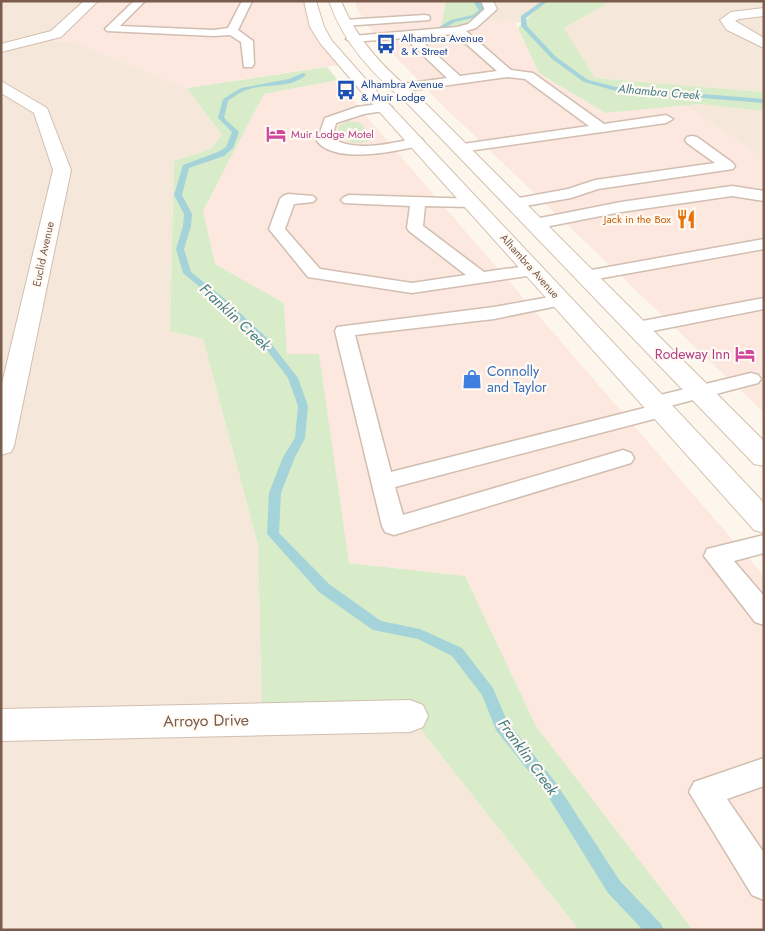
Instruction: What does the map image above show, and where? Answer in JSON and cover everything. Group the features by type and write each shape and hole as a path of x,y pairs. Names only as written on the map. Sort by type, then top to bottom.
{"main road":[{"path":"1,48 56,34 92,1"},
{"name":"Alhambra Avenue","path":"310,1 317,27 327,43 374,97 764,522"},
{"path":"335,1 348,31 399,88 415,102 764,457"},
{"path":"764,12 736,15 727,20 732,27 764,44"},
{"name":"Euclid Avenue","path":"1,86 41,111 62,170 1,446"},
{"name":"Arroyo Drive","path":"1,725 410,716"}],"lane":[{"path":"140,1 111,29 214,33 232,31 247,41 248,64"},
{"path":"232,31 247,1"},
{"path":"348,31 408,35 458,30 472,26 489,5"},
{"path":"348,31 425,18"},
{"path":"458,30 507,73"},
{"path":"408,35 457,80"},
{"path":"399,88 507,73 529,76 601,128"},
{"path":"385,107 362,110 330,121 324,141 340,149 363,151 417,142"},
{"path":"460,148 666,119"},
{"path":"514,203 571,193 624,180 728,166 692,140"},
{"path":"535,224 621,207 732,191 764,196"},
{"path":"308,199 288,199 277,229 314,274 412,288 534,270"},
{"path":"349,200 471,202"},
{"path":"418,202 415,228 481,278"},
{"path":"586,276 764,244"},
{"path":"561,300 494,313 344,331 394,526 623,458"},
{"path":"637,328 764,302"},
{"path":"382,482 659,407 700,392 752,379"},
{"path":"764,544 716,556 764,615"},
{"path":"764,772 704,792 764,882"}],"shaded area":[{"path":"1,1 92,1 56,34 38,39 75,42 187,88 222,135 211,149 174,161 170,331 203,339 258,545 262,719 410,716 579,930 1,930"},
{"path":"92,1 310,1 317,27 345,64 187,88 75,42 36,39 56,33"},
{"path":"355,1 446,1 443,25 514,20 539,73 605,113 684,105 764,159 764,413 436,99 374,34 357,9"},
{"path":"487,1 545,1 523,22 472,26"},
{"path":"611,1 764,1 764,92 595,78 563,28"},
{"path":"338,80 364,114 764,576 764,930 693,930 536,726 465,576 349,563 319,355 287,354 284,303 215,264 203,211 264,94"},
{"path":"700,104 764,111 764,159 684,105"}],"green space":[{"path":"446,1 487,1 491,9 472,26 441,28"},
{"path":"545,1 611,1 564,28 595,78 764,92 764,111 700,104 605,113 539,73 518,28"},
{"path":"327,67 338,80 264,94 203,211 215,264 284,303 287,354 319,354 349,563 465,576 536,726 693,930 579,930 410,716 262,719 258,545 203,339 170,331 174,161 211,149 222,135 187,88"},
{"path":"348,121 361,123 371,140 361,143 349,141 341,137 338,133 338,126"}],"waterway":[{"name":"Franklin Creek","path":"441,28 453,21 475,16 482,10 475,1"},
{"name":"Alhambra Creek","path":"546,1 523,17 524,26 554,58 586,81 616,89 764,101"},
{"name":"Franklin Creek","path":"303,75 291,81 243,89 225,100 221,118 236,132 229,148 221,154 186,167 178,195 188,214 187,226 180,249 187,273 222,301 263,339 293,378 303,406 300,438 289,457 275,493 273,534 324,588 378,626 420,634 457,652 488,692 501,725 551,788 614,887 655,930"}],"place":[{"name":"Alhambra Avenue & K Street","path":"386,44"},
{"name":"Alhambra Avenue & Muir Lodge","path":"346,90"},
{"name":"Muir Lodge Motel","path":"276,134"},
{"name":"Jack in the Box","path":"686,219"},
{"name":"Rodeway Inn","path":"745,354"},
{"name":"Connolly and Taylor","path":"472,379"}]}
